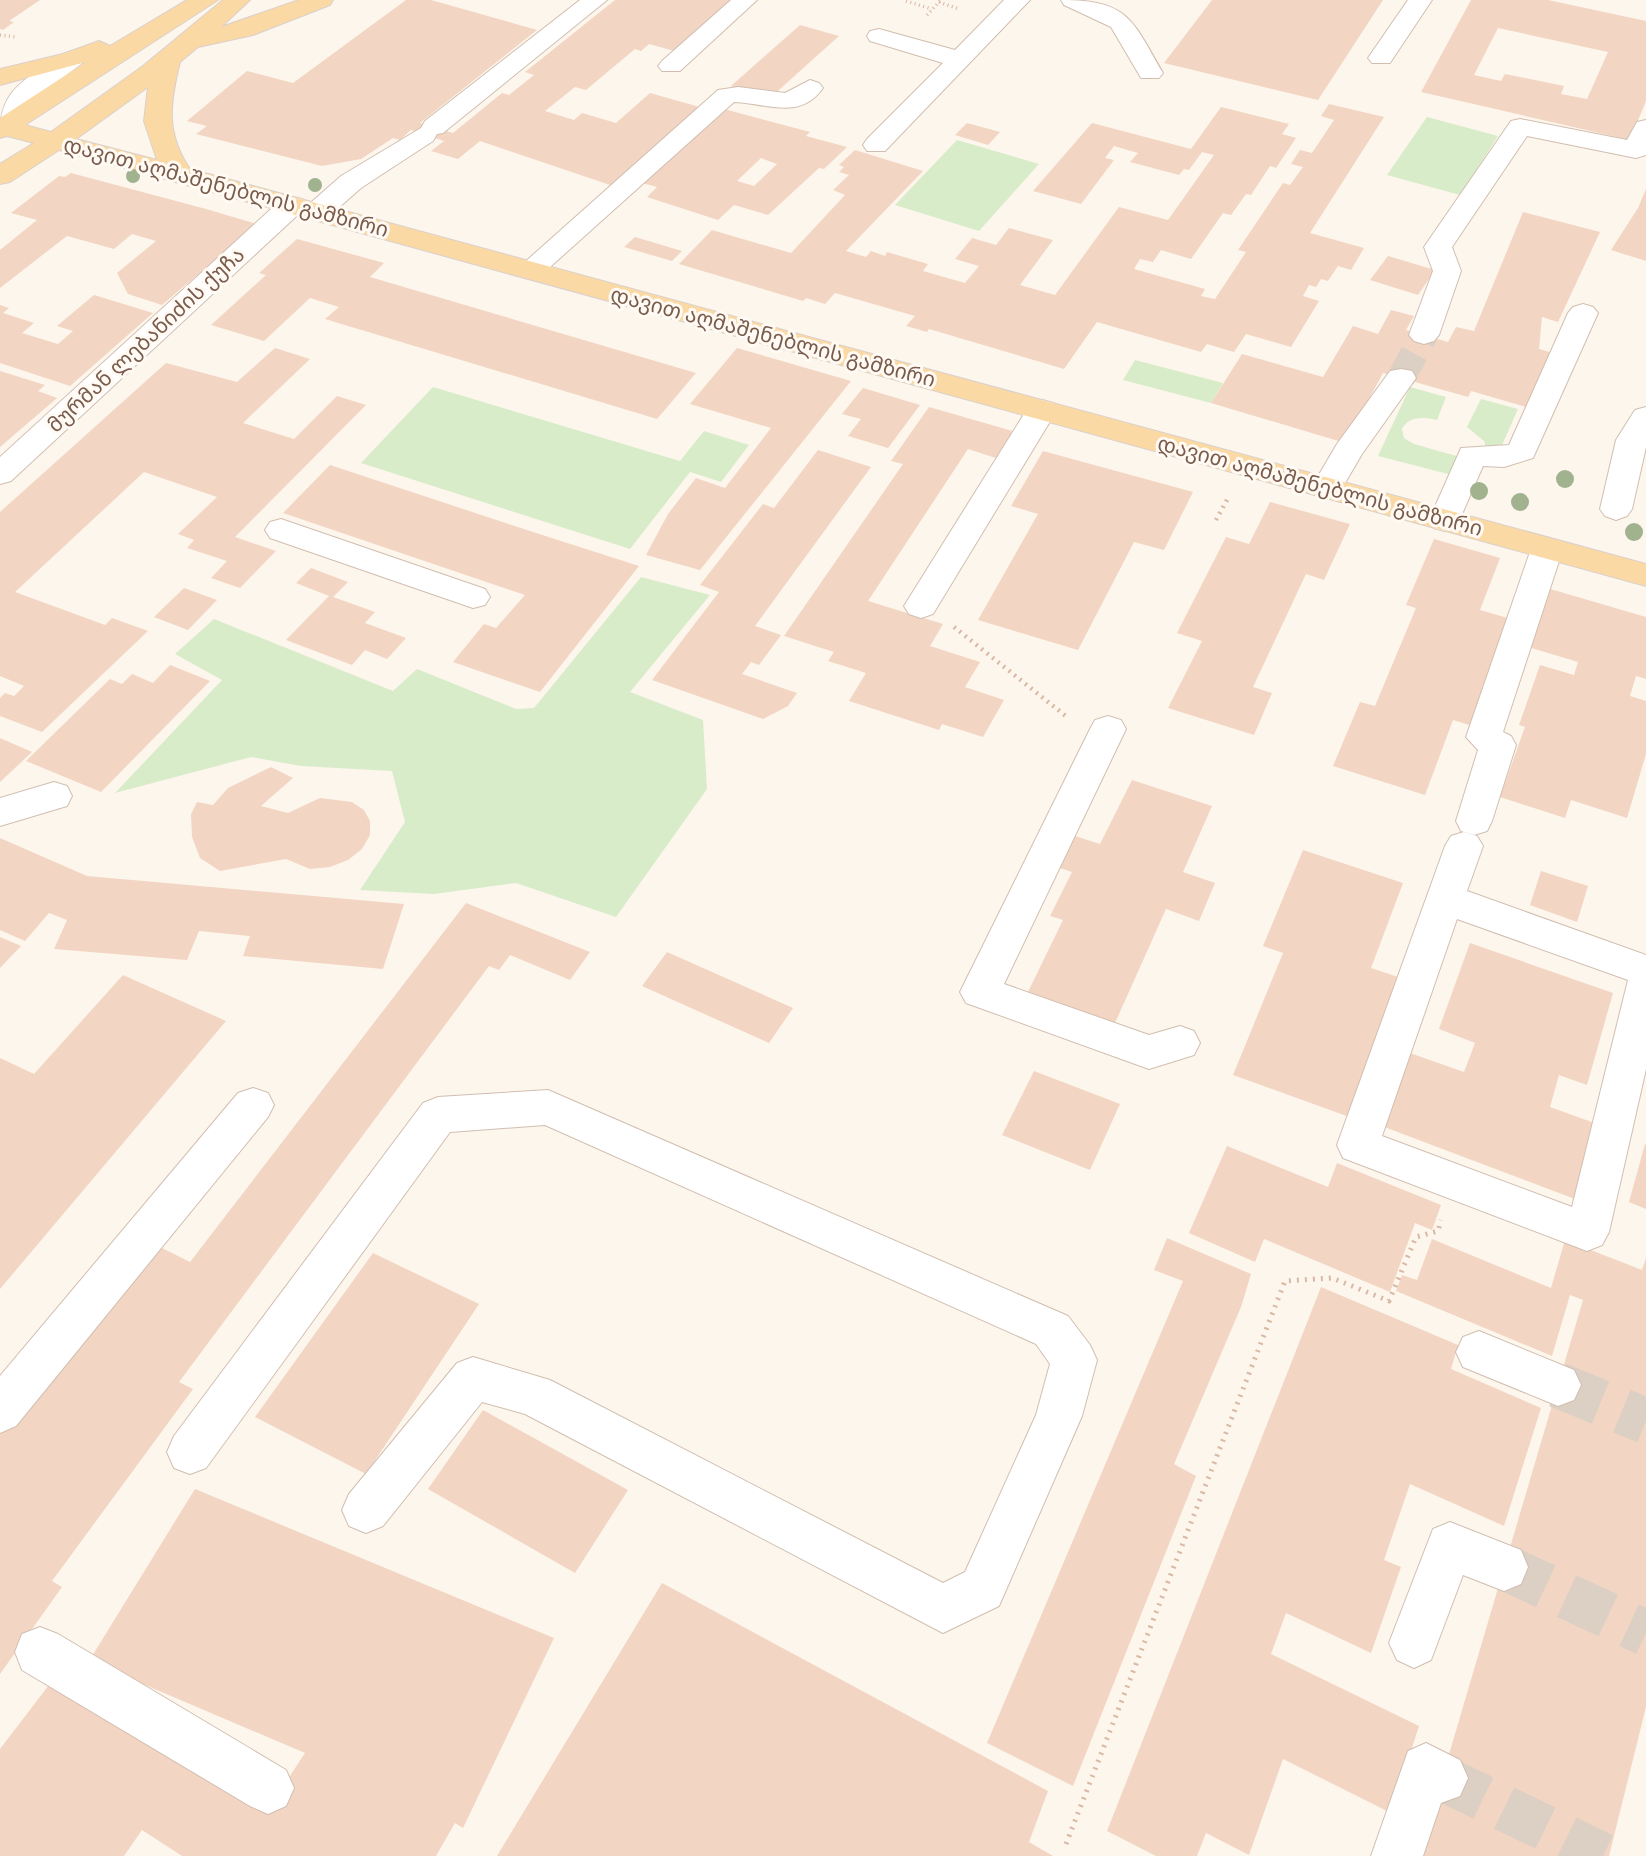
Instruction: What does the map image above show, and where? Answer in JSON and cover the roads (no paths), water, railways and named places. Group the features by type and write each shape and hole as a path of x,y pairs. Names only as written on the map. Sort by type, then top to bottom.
{"main road":[{"path":"0,77 72,59 206,0"},
{"path":"0,176 57,141 167,62 238,0"},
{"path":"191,42 244,30 321,0"},
{"path":"1,128 175,15"},
{"path":"167,62 158,96 156,118 162,150 180,175"},
{"name":"დავით აღმაშენებლის გამზირი","path":"1,128 57,141 1646,575"},
{"name":"დავით აღმაშენებლის გამზირი","path":"1546,549 1646,567"}],"street":[{"name":"მურმან ლებანიძის ქუჩა","path":"0,474 304,209 429,131 595,0"},
{"path":"671,66 746,0"},
{"path":"876,145 1018,0"},
{"path":"1073,0 1121,22 1150,73"},
{"path":"1381,58 1420,0"},
{"path":"879,36 961,60"},
{"path":"1,128 20,96 72,59"},
{"path":"530,270 727,95 737,94 765,102 783,102 810,88"},
{"path":"1424,335 1447,271 1438,247 1520,127 1636,150 1646,128"},
{"path":"1445,520 1472,455 1504,457 1522,451 1583,313"},
{"path":"1327,488 1348,451 1401,378"},
{"path":"921,606 1042,410"},
{"path":"1616,509 1632,440 1646,417"},
{"path":"281,530 473,597"},
{"path":"1546,549 1484,737 1498,745 1358,1144 1587,1233 1646,983"},
{"path":"1108,729 980,992 1149,1052 1180,1044"},
{"path":"0,812 54,796"},
{"path":"1446,899 1646,971"},
{"path":"0,1411 253,1105"},
{"path":"190,1452 438,1115 548,1107 1052,1330 1074,1360 1059,1416 982,1589 943,1609 534,1395 474,1378 366,1510"},
{"path":"1479,1352 1558,1385"},
{"path":"1414,1643 1450,1546 1504,1567"},
{"path":"40,1651 268,1788"},
{"path":"1397,1856 1426,1769 1442,1778"}],"tunnel":[{"path":"1401,378 1424,335"},
{"path":"1558,1385 1646,1421"},
{"path":"1504,1567 1646,1633"},
{"path":"1442,1778 1603,1856"}]}
